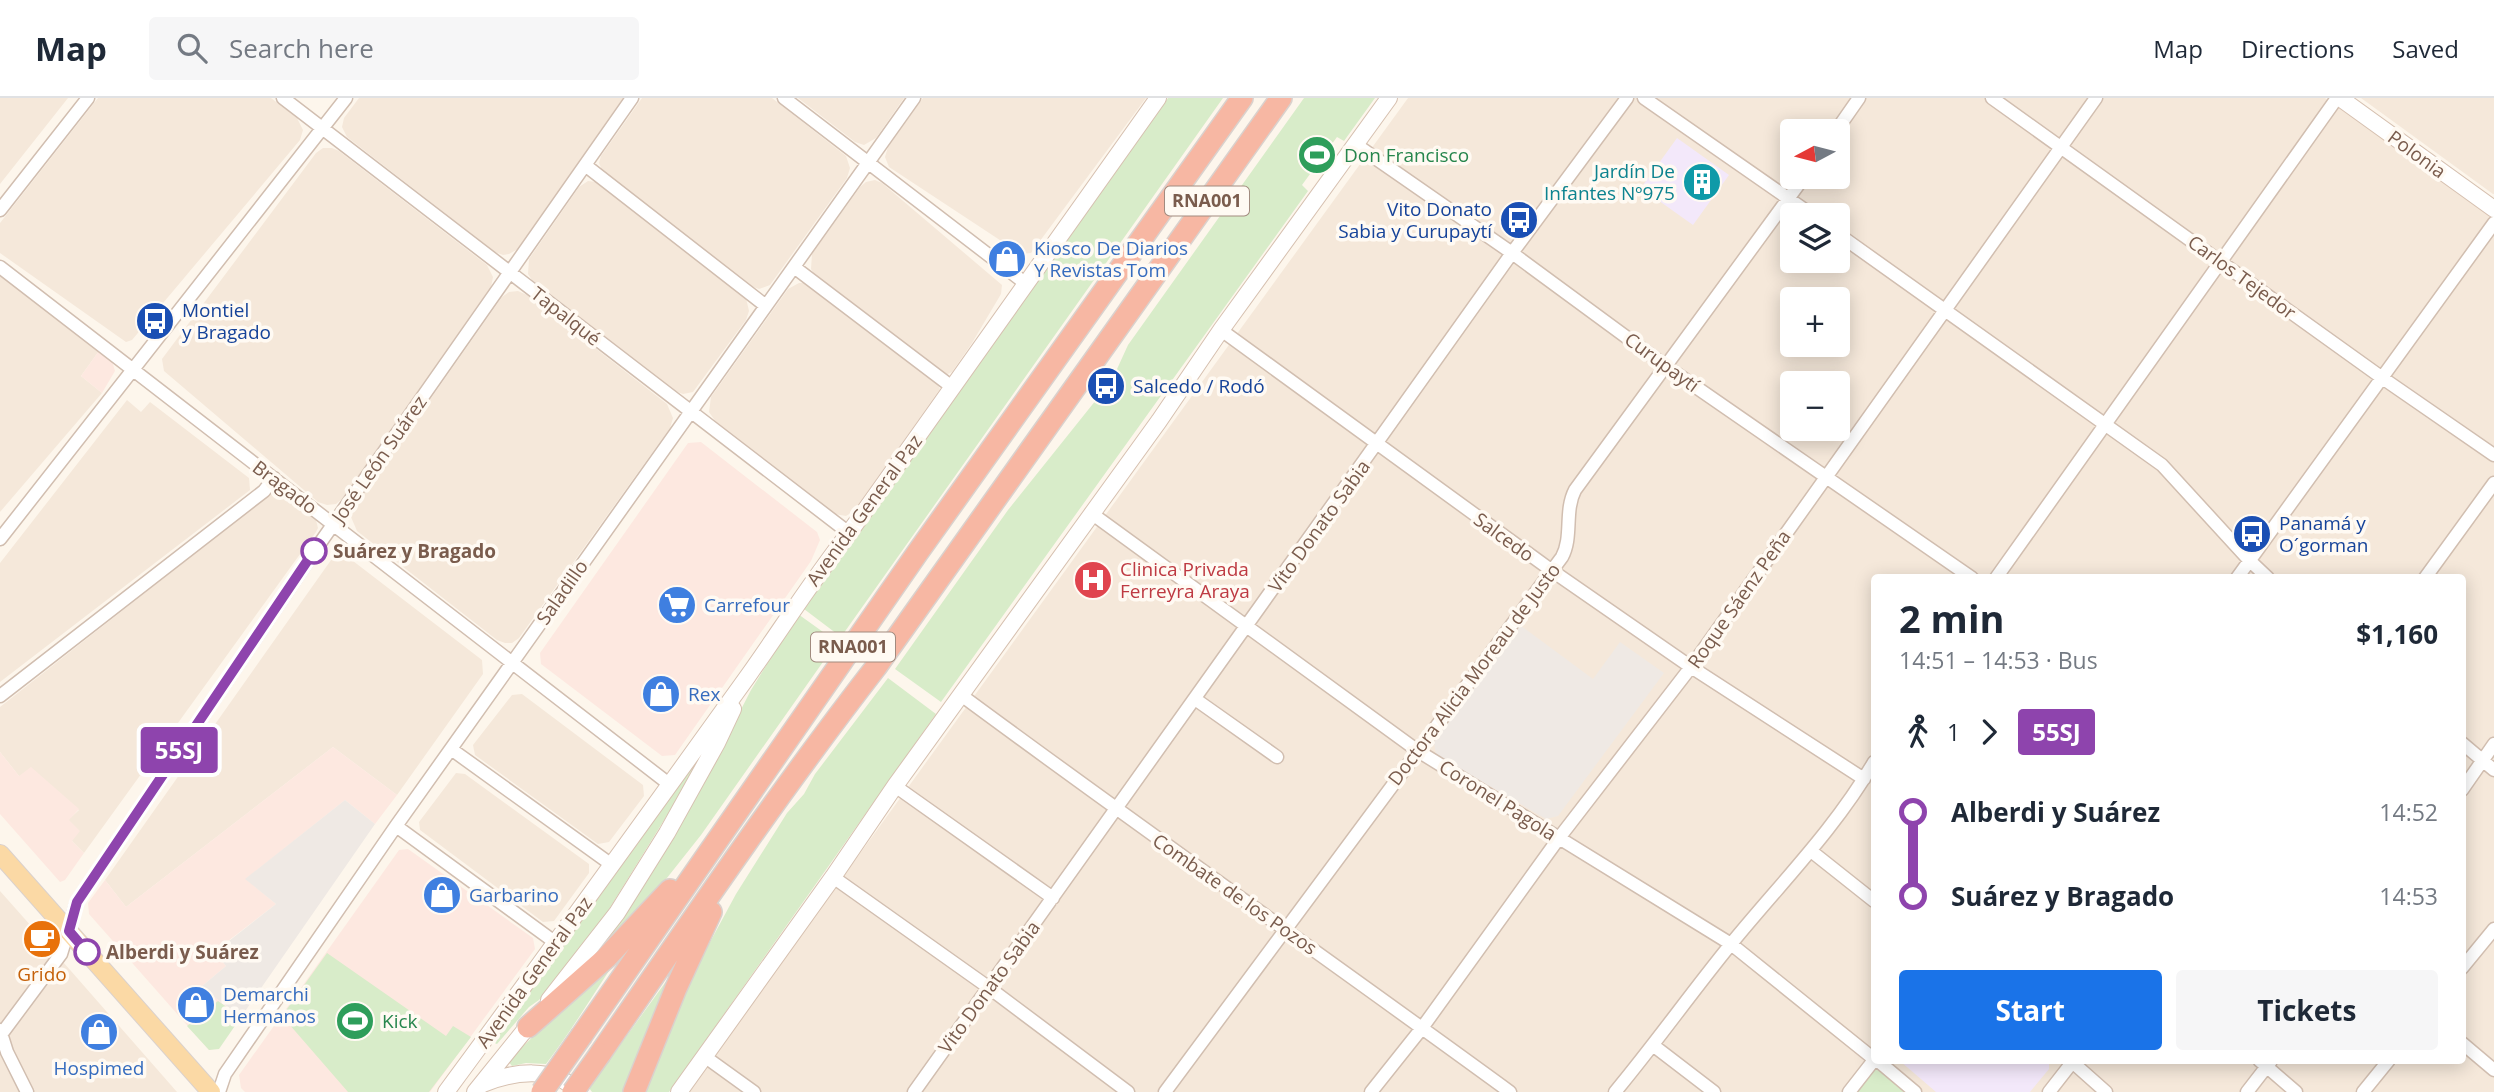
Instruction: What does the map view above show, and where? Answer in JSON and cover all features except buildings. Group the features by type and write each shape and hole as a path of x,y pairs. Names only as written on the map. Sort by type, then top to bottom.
{"highway":[{"name":"RNA001","path":"542,1092 719,837 1242,98"},
{"name":"RNA001","path":"576,1092 741,850 823,735 876,667 1281,98"},
{"path":"528,1027 606,958 719,837"},
{"path":"634,1092 690,956 741,850"}],"main road":[{"path":"0,854 211,1092"}],"street":[{"path":"0,210 88,98"},
{"name":"Tapalqué","path":"283,98 849,533"},
{"path":"0,539 346,98"},
{"name":"José León Suárez","path":"1,1032 61,954 77,902 334,523 632,98"},
{"path":"784,98 1025,283"},
{"name":"Saladillo","path":"219,1092 225,1074 396,826 914,98"},
{"name":"Avenida General Paz","path":"446,1092 612,865 750,672 797,601 849,533 1158,98"},
{"path":"679,1092 1389,98"},
{"name":"Vito Donato Sabia","path":"914,1092 1512,253 1628,98"},
{"path":"1644,98 1796,203"},
{"path":"1844,119 1859,98"},
{"name":"Carlos Tejedor","path":"1992,98 2494,455"},
{"name":"Roque Sáenz Peña","path":"1371,1092 1422,1028 1559,838 1691,667 2096,98"},
{"path":"1999,574 2339,98"},
{"name":"Polonia","path":"2339,98 2494,209"},
{"name":"Curupaytí","path":"1355,144 1512,253 1667,367 1966,574"},
{"path":"585,166 766,306"},
{"name":"Doctora Alicia Moreau de Justo","path":"1165,1092 1566,550 1570,503 1575,490 1795,189"},
{"path":"2240,574 2494,223"},
{"path":"1850,243 2170,472 2264,574"},
{"name":"Bragado","path":"0,267 669,784"},
{"path":"794,267 952,387"},
{"name":"Salcedo","path":"1221,330 1551,570 1691,667 1864,779"},
{"path":"0,696 264,491 274,478"},
{"path":"2428,574 2494,483"},
{"name":"Coronel Pagola","path":"1091,513 1418,751 1731,944 1871,1057"},
{"path":"478,1089 617,913 704,765 750,672"},
{"name":"Combate de los Pozos","path":"961,695 1116,810 1286,929 1510,1092"},
{"path":"1195,699 1278,757"},
{"path":"2466,784 2494,744"},
{"path":"2466,746 2494,770"},
{"path":"451,749 612,865"},
{"path":"1615,1092 1654,1046 1731,944 1811,851 1871,767"},
{"path":"895,786 1053,898"},
{"path":"396,826 556,943"},
{"path":"1811,851 1871,899"},
{"path":"833,877 988,987 1128,1092"},
{"path":"2468,950 2494,929"},
{"path":"1,1032 7,1052 27,1092"},
{"path":"1654,1046 1714,1092"},
{"path":"2466,1046 2494,1070"},
{"path":"704,1056 754,1092"},
{"path":"1849,1092 1872,1064"},
{"name":"Coronel Pagola","path":"1880,1064 1915,1092"},
{"path":"2049,1092 2070,1064"},
{"path":"2075,1064 2106,1092"},
{"path":"2247,1092 2265,1064"},
{"path":"2267,1064 2297,1092"},
{"path":"2364,1092 2386,1064"},
{"path":"478,1089 503,1076 526,1073 564,1080 576,1092"}],"shaded area":[{"path":"0,98 68,98 0,184"},
{"path":"98,98 271,98 297,118 303,130 300,140 132,340 126,342 0,253 0,223"},
{"path":"359,98 623,98 518,249 503,255 495,252 347,137 342,127 344,118"},
{"path":"642,98 772,98 846,156 850,168 847,178 770,285 759,289 751,286 602,170 599,163 601,156"},
{"path":"798,98 904,98 876,138 864,145 855,142"},
{"path":"923,98 1146,98 1031,253 1021,254 889,167 885,157 888,147"},
{"path":"1408,98 2325,98 2494,217 2494,1092 687,1092"},
{"path":"2361,98 2494,98 2494,194 2493,194"},
{"name":"Jardín De Infantes Nº975","path":"1677,138 1729,175 1693,225 1641,188"},
{"path":"323,148 339,151 487,265 493,277 491,287 342,499 336,504 327,505 318,502 164,371 162,359 316,153"},
{"path":"875,180 882,183 1002,285 1001,294 972,343 948,374 943,373 815,275 811,269 812,254 860,187"},
{"path":"588,181 596,182 746,298 749,311 746,320 693,392 683,394 675,391 532,280 528,274 529,259 579,187"},
{"path":"0,272 99,351 81,376 102,393 0,512"},
{"path":"799,283 806,283 937,383 940,389 854,511 846,516 835,514 716,422 709,412 711,397 788,289"},
{"path":"518,291 527,295 667,404 673,418 670,428 519,638 512,643 505,643 497,640 357,531 351,517 354,508 502,297 509,292"},
{"path":"99,351 112,361 115,371 102,393 81,376"},
{"path":"127,400 141,412 150,402 249,478 250,490 0,682 0,563"},
{"name":"Carrefour","path":"701,442 817,532 820,540 811,561 675,755 662,756 541,664 540,653 688,443"},
{"path":"281,489 315,516 318,528 316,532 84,853 72,841 68,820 79,810 19,776 0,752 0,707 273,492"},
{"path":"340,551 482,660 483,674 397,795 333,747 126,907 105,880"},
{"path":"1520,625 1593,679 1620,642 1664,673 1558,816 1546,819 1436,755 1434,742"},
{"path":"522,694 643,785 644,796 609,842 598,844 475,755 473,745 512,695"},
{"path":"333,747 397,795 375,824 345,800 246,879 276,904 215,951 226,966 201,987 241,1017 218,1048 209,1050 89,914 88,903 105,880 126,907"},
{"path":"0,752 19,776 31,767 79,809 69,820 80,831 72,841 84,853 65,880 60,882 0,814"},
{"path":"456,773 465,774 589,864 589,873 554,921 543,922 420,830 419,822"},
{"path":"345,800 375,824 241,1017 201,987 226,966 215,952 276,904 245,879"},
{"path":"408,849 533,938 535,949 430,1092 245,1092 241,1088 239,1075 399,850"},
{"path":"0,891 71,971 177,1092 0,1092"},
{"path":"1903,1064 2049,1064 2049,1069 2030,1092 1936,1092"}],"green space":[{"path":"1168,98 1223,98 841,637 804,609"},
{"path":"1304,98 1375,98 1344,141 1337,137 1302,185 1308,191 941,702 895,669 1008,510 1112,380 1128,345"},
{"path":"798,614 837,642 701,835 640,912 575,977 711,768 751,690"},
{"path":"888,678 936,714 669,1092 641,1092 696,968 736,894 787,813 804,794 815,774"},
{"path":"691,767 695,770 598,927 539,1000 529,1007 497,1044 492,1042"},
{"path":"624,948 546,1064 526,1063 512,1066 508,1061"},
{"name":"Kick","path":"327,953 446,1036 453,1026 471,1037 429,1092 348,1092 282,1016"},
{"path":"675,969 627,1092 592,1092 589,1088"},
{"path":"218,1001 241,1017 219,1049 209,1050 187,1026"},
{"path":"1883,1071 1908,1092 1852,1092 1869,1072"}],"bus line":[{"name":"55SJ","path":"87,952 69,931 77,902 314,551"}],"place":[{"name":"Don Francisco","path":"1317,155"},
{"name":"Jardín De Infantes Nº975","path":"1702,182"},
{"name":"Vito Donato Sabia y Curupaytí","path":"1519,220"},
{"name":"Kiosco De Diarios Y Revistas Tom","path":"1007,259"},
{"name":"Montiel y Bragado","path":"155,321"},
{"name":"Salcedo / Rodó","path":"1106,386"},
{"name":"Panamá y O´gorman","path":"2252,534"},
{"name":"Suárez y Bragado","path":"314,551"},
{"name":"Clinica Privada Ferreyra Araya","path":"1093,580"},
{"name":"Carrefour","path":"677,605"},
{"name":"Rex","path":"661,694"},
{"name":"Garbarino","path":"442,895"},
{"name":"Grido","path":"42,939"},
{"name":"Alberdi y Suárez","path":"87,952"},
{"name":"Demarchi Hermanos","path":"196,1005"},
{"name":"Kick","path":"355,1021"},
{"name":"Hospimed","path":"99,1032"}]}
